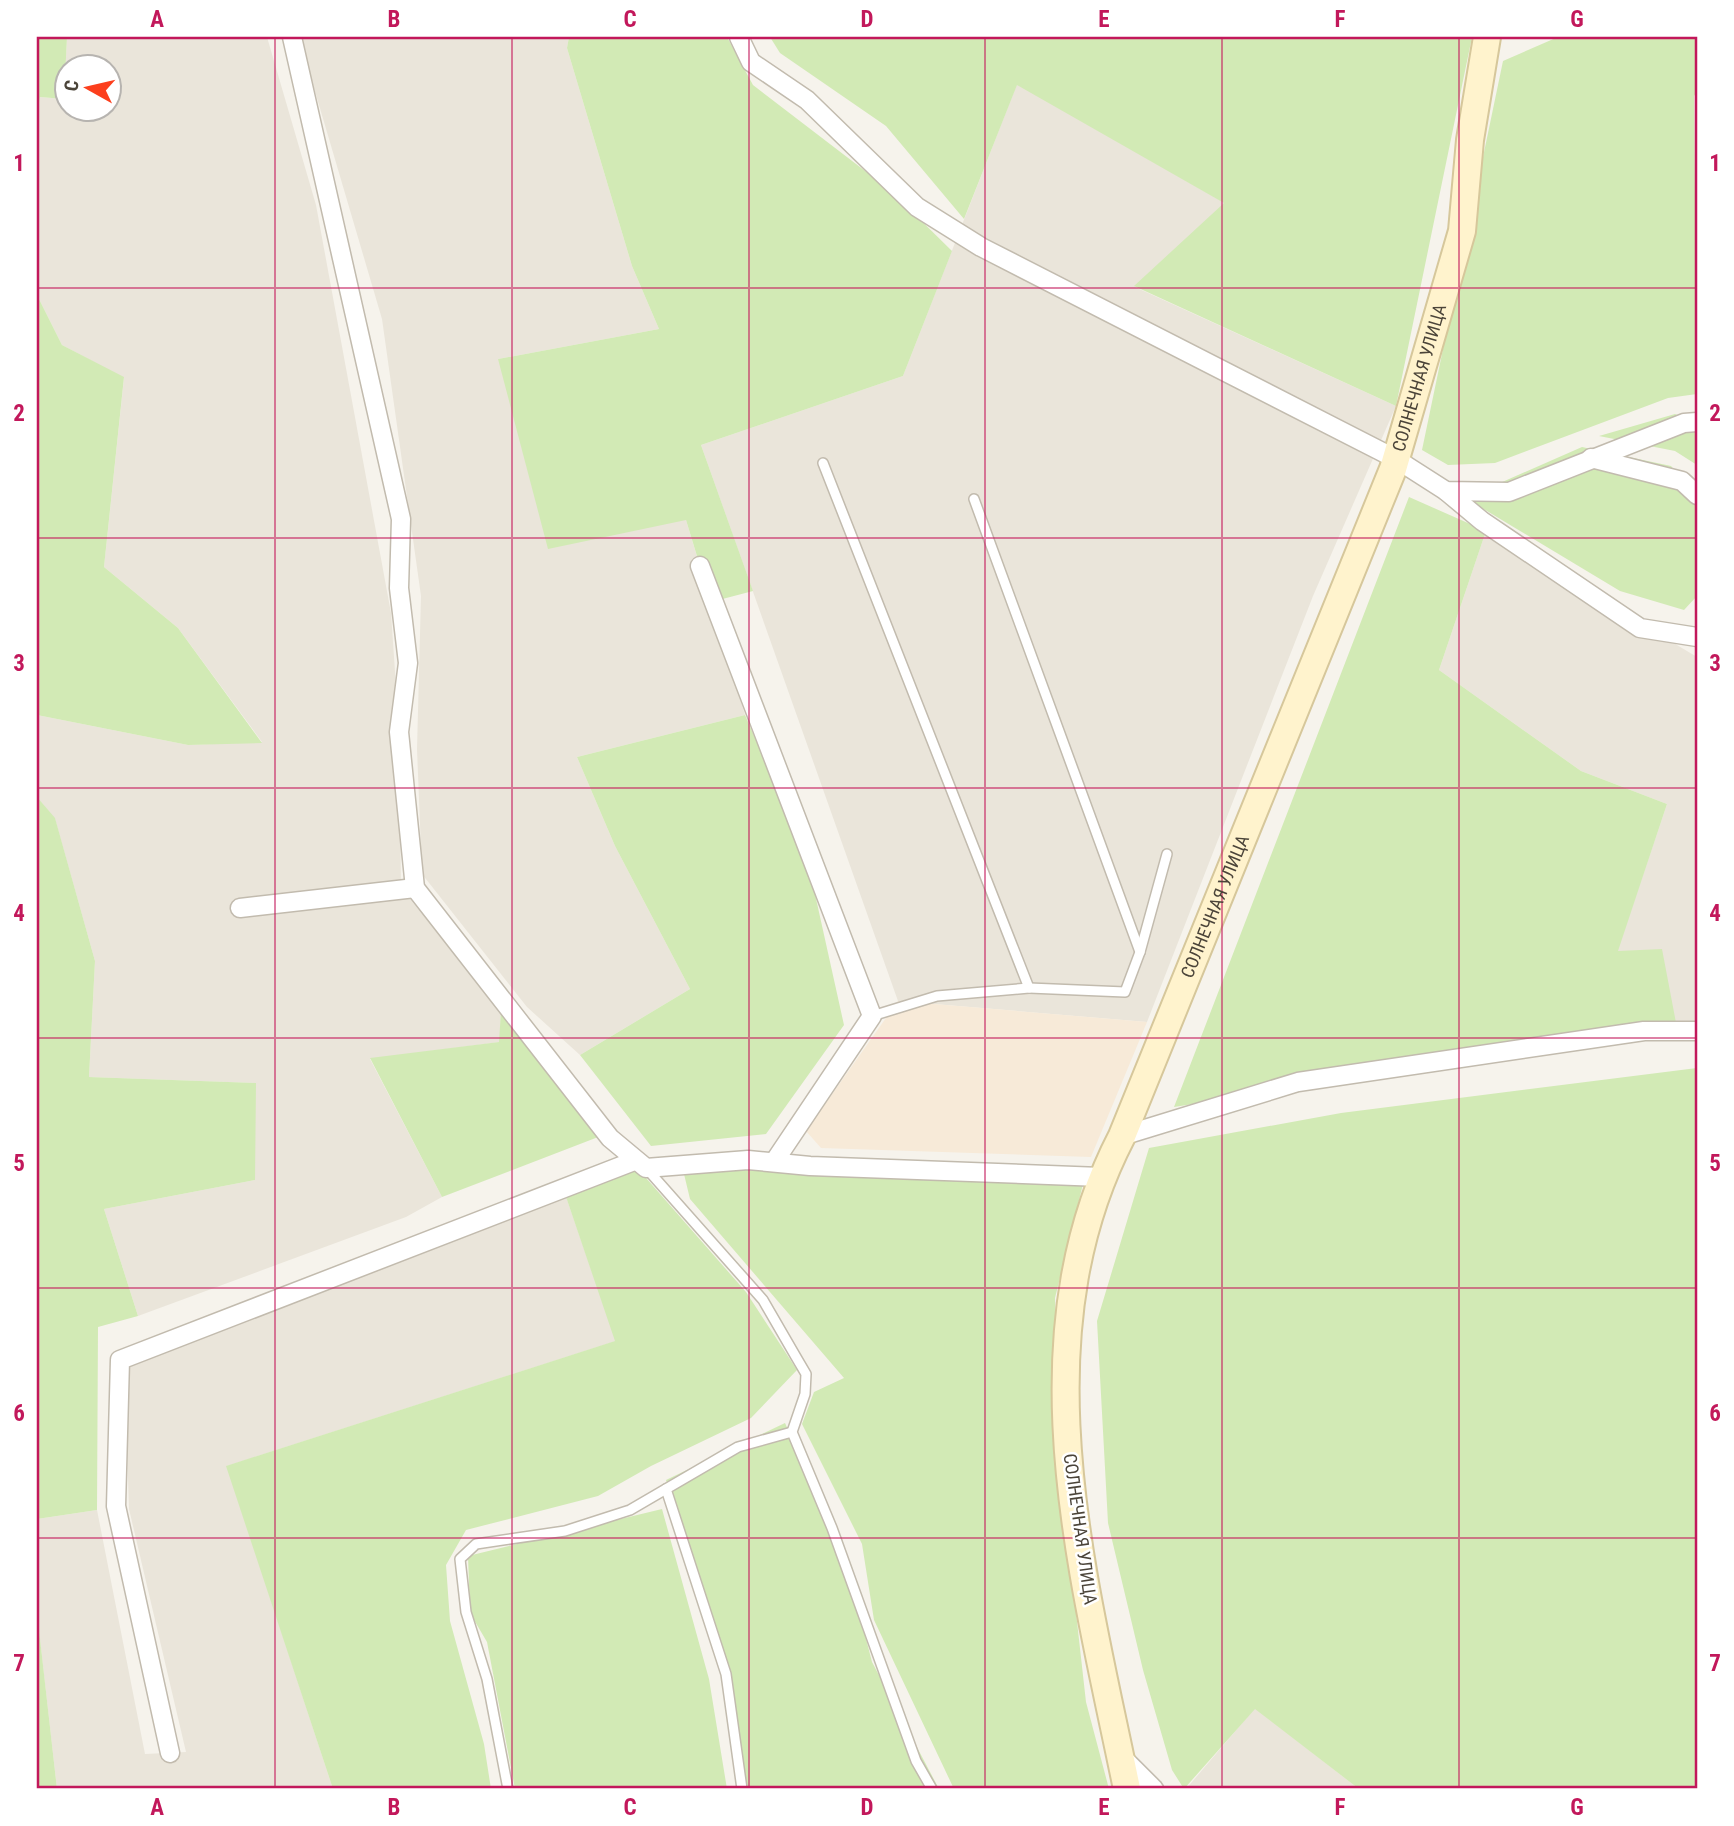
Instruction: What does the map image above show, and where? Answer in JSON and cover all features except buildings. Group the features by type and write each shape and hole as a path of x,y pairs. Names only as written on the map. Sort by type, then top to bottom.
{"street":[{"path":"292,37 401,519 399,588 408,663 399,732 415,888 610,1138 640,1164"},
{"path":"739,37 751,62 807,100 917,207 981,247 1396,459 1446,491 1482,522 1640,628 1697,637"},
{"name":"СОЛНЕЧНАЯ УЛИЦА","path":"1127,1789 1091,1614 1069,1470 1066,1351 1076,1270 1101,1177 1122,1136 1396,459 1462,230 1481,38"},
{"path":"1446,491 1509,492 1684,423 1697,422"},
{"path":"1591,458 1682,481 1697,495"},
{"path":"700,566 872,1016 774,1162"},
{"path":"240,908 415,888"},
{"path":"1122,1136 1298,1082 1644,1031 1697,1031"},
{"path":"170,1754 116,1506 120,1360 640,1164 748,1160 1101,1177"},
{"path":"1119,1755 1154,1789"}],"lane":[{"path":"823,463 1029,988"},
{"path":"974,499 1140,952"},
{"path":"872,1016 937,996 1029,988 1125,992 1140,952 1167,854"},
{"path":"640,1164 763,1300 806,1374 805,1394 792,1432 832,1528 916,1761 932,1789"},
{"path":"508,1789 487,1679 466,1612 460,1559 476,1545 565,1531 629,1510 738,1447 792,1432"},
{"path":"666,1489 726,1674 742,1789"}],"shaded area":[{"path":"67,37 267,37 316,205 391,613 399,730 401,888 501,1011 500,1042 370,1059 442,1197 406,1217 138,1316 104,1209 255,1180 255,1083 89,1077 95,961 55,819 37,797 37,715 188,745 262,742 178,628 104,567 124,378 62,345 37,295 37,121 40,97 52,98 52,122 122,122 122,52 66,52"},
{"path":"299,37 569,37 567,48 632,266 659,329 498,359 686,520 745,715 577,757 615,846 690,989 580,1055 527,1007 422,874 417,749 421,596 382,319"},
{"path":"1017,84 1225,203 1135,287 1396,406 1313,596 1147,1022 898,1001 701,445 903,376"},
{"path":"1486,531 1697,657 1697,1029 1677,1028 1617,952 1667,804 1581,771 1439,670"},
{"path":"898,1001 1147,1022 1091,1157 821,1148 806,1131"},
{"path":"563,1188 616,1341 227,1466 333,1789 57,1789 37,1613 37,1519 97,1510 145,1754 186,1752 129,1509 124,1353"},
{"path":"1255,1708 1359,1789 1186,1789"}],"green space":[{"path":"37,37 67,37 66,52 52,52 52,98 40,97 37,121"},
{"path":"569,37 727,37 753,85 890,190 952,251 903,376 701,445 753,591 711,602 686,520 548,549 498,359 659,329 632,266 567,48"},
{"path":"770,37 1472,37 1396,406 1134,286 1224,203 1017,85 964,219 886,126 780,53"},
{"path":"1558,37 1697,37 1697,91 1694,96 1697,394 1668,398 1495,463 1448,465 1422,450 1503,61"},
{"path":"37,295 62,345 124,377 104,567 178,628 262,743 188,745 37,715"},
{"path":"1675,414 1697,424 1697,465 1675,451 1599,436"},
{"path":"1582,447 1671,466 1697,496 1697,596 1684,610 1620,591 1437,481 1491,487"},
{"path":"1409,497 1486,531 1439,670 1581,771 1667,804 1618,951 1662,949 1677,1028 1174,1107"},
{"path":"745,715 807,858 844,1025 766,1134 651,1146 580,1055 690,989 615,846 577,757"},
{"path":"37,797 55,818 95,961 89,1077 256,1083 255,1180 104,1209 138,1316 98,1327 97,1510 37,1519"},
{"path":"501,1011 606,1134 442,1197 370,1058 499,1042"},
{"path":"1697,1068 1697,1789 1359,1789 1255,1709 1184,1789 1172,1770 1143,1670 1108,1523 1097,1321 1149,1148 1341,1113"},
{"path":"632,1162 746,1292 797,1370 751,1418 651,1466 598,1496 466,1530 446,1565 450,1621 484,1744 491,1789 333,1789 226,1466 615,1341 563,1188"},
{"path":"774,1167 1083,1184 1055,1298 1060,1470 1086,1702 1109,1789 954,1789 874,1620 862,1544 802,1424 814,1392 844,1378 690,1199 684,1174"},
{"path":"785,1423 843,1550 872,1662 939,1789 745,1789 730,1679 666,1480"},
{"path":"662,1509 709,1679 727,1789 515,1789 487,1642 470,1613 468,1556"},
{"path":"37,1612 57,1789 37,1789"}]}
